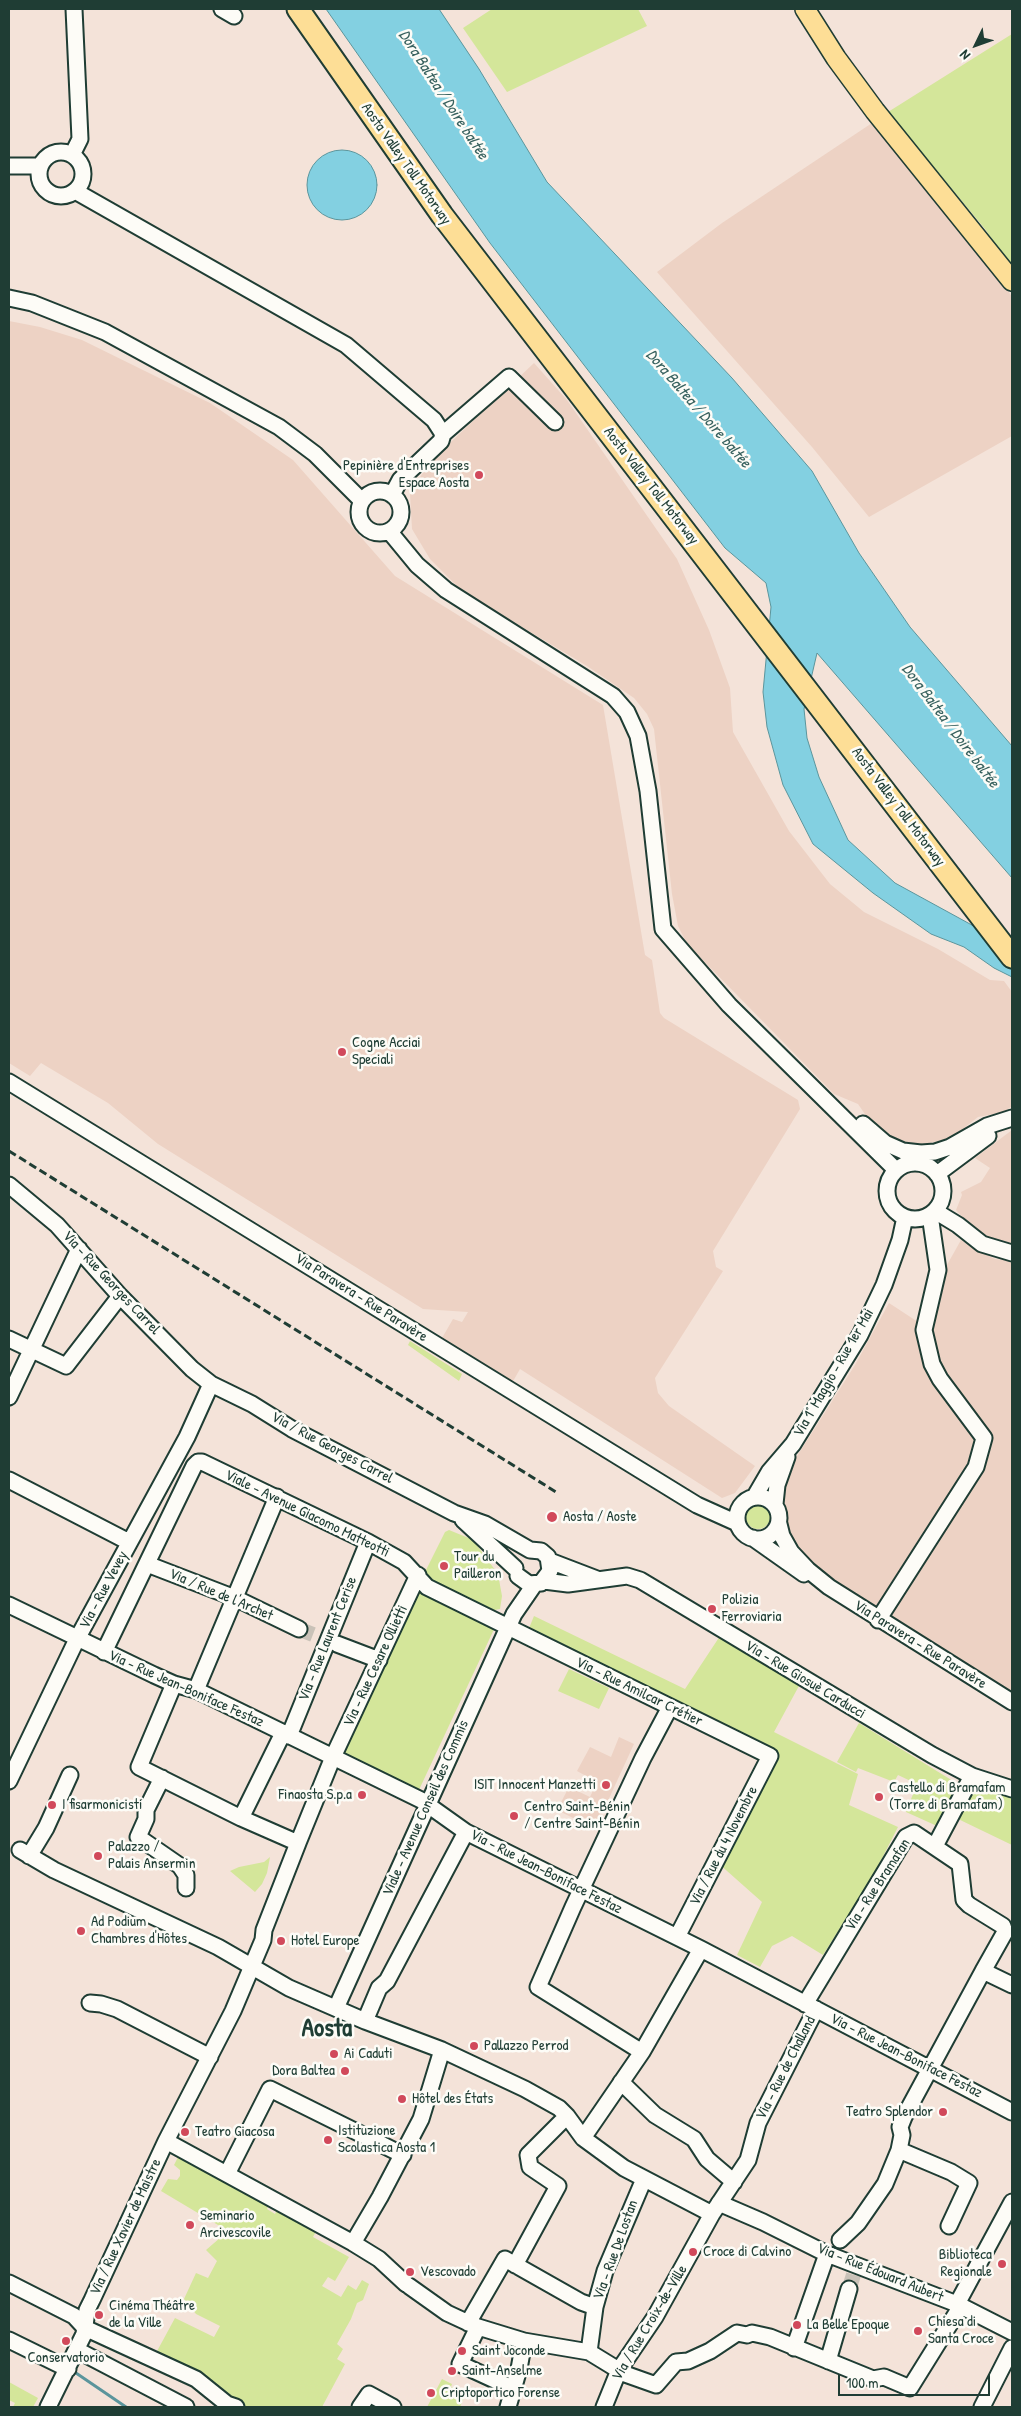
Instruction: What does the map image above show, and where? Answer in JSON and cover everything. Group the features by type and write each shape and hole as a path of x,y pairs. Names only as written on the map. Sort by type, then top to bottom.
{"highway":[{"name":"Aosta Valley Toll Motorway","path":"298,9 442,215 1012,934"},
{"name":"Aosta Valley Toll Motorway","path":"315,9 451,204 1012,957"}],"main road":[{"path":"806,9 836,58 875,111 1012,281"}],"street":[{"path":"72,155 80,139 74,9"},
{"path":"57,152 72,155 78,160 83,172 83,180 75,191 62,196 48,192 40,181 40,166 50,155 57,152"},
{"path":"9,166 40,166"},
{"path":"75,191 346,345 434,420 443,434"},
{"path":"9,298 32,303 105,332 279,427 315,454 362,501"},
{"path":"392,495 400,480 441,441 443,434 509,377 555,422"},
{"path":"379,491 392,495 400,510 400,518 389,531 376,533 364,526 359,514 362,501 367,496 379,491"},
{"path":"389,531 418,565 446,590 613,696 627,712 638,736 648,791 663,929 729,1005 896,1170"},
{"name":"Via Paravera - Rue Paravère","path":"15,1085 697,1505 715,1511 737,1523"},
{"path":"834,1108 857,1118 885,1143 903,1151 920,1153 935,1152 950,1147 986,1126 1012,1118"},
{"path":"937,1174 1012,1118"},
{"path":"958,1225 890,1205 886,1193 888,1180 896,1170 914,1162 927,1165 937,1174 942,1184 942,1196 947,1209 958,1225 982,1244 1012,1253"},
{"name":"Via - Rue Georges Carrel","path":"9,1185 38,1208 120,1296 192,1369 210,1384"},
{"path":"922,1215 942,1196"},
{"path":"878,1620 976,1467 984,1438 940,1379 932,1364 924,1330 938,1270 936,1250 926,1231 922,1215"},
{"name":"Via 1° Maggio - Rue 1er Mai","path":"755,1496 769,1472 793,1444 860,1335 884,1285 900,1240 922,1215"},
{"path":"9,1397 79,1250"},
{"path":"9,1339 66,1366 120,1296"},
{"name":"Via - Rue Vevey","path":"9,1781 18,1766 24,1747 78,1639 186,1437 210,1384"},
{"name":"Via / Rue Georges Carrel","path":"210,1384 252,1404 292,1429 454,1513"},
{"name":"Via 1° Maggio - Rue 1er Mai","path":"775,1504 777,1485 793,1444"},
{"name":"Viale - Avenue Giacomo Matteotti","path":"147,1564 194,1466 202,1462 368,1542 404,1562 418,1575 427,1587 508,1628"},
{"path":"9,1480 129,1542"},
{"path":"715,1511 741,1504 755,1496 762,1496 775,1504 780,1517 779,1524 769,1536 753,1538 743,1533 737,1523 738,1510 741,1504"},
{"path":"196,1690 277,1497"},
{"path":"454,1513 485,1524 530,1550 541,1551 550,1562 598,1580"},
{"path":"454,1513 517,1572 525,1583 539,1583"},
{"name":"Via Paravera - Rue Paravère","path":"779,1524 782,1536 791,1552 808,1570 829,1587 878,1620 1012,1702"},
{"name":"Via Paravera - Rue Paravère","path":"753,1538 809,1577 829,1587"},
{"name":"Via - Rue Laurent Cerise","path":"241,1818 286,1734 368,1542"},
{"path":"517,1608 518,1557 530,1550"},
{"path":"517,1608 550,1571 550,1562"},
{"path":"104,1652 147,1564"},
{"name":"Via / Rue de l'Archet","path":"147,1564 235,1598 297,1628"},
{"name":"Via - Rue Cesare Ollietti","path":"251,1966 263,1940 264,1930 333,1757 418,1575"},
{"name":"Via - Rue Giosuè Carducci","path":"539,1583 568,1584 627,1576 640,1580 932,1755 972,1776 1012,1789"},
{"name":"Via - Rue Jean-Boniface Festaz","path":"9,1605 174,1684 196,1690 427,1803 466,1832 701,1949 1012,2112"},
{"name":"Viale - Avenue Conseil des Commis","path":"336,2008 427,1803 517,1608"},
{"name":"Via - Rue Amilcar Crétier","path":"508,1628 770,1756"},
{"path":"327,1641 379,1660"},
{"path":"174,1684 139,1762 139,1767 241,1818 298,1843"},
{"path":"642,2052 538,1987 643,1758 670,1707"},
{"name":"Via / Rue du 4 Novembre","path":"677,1937 770,1756"},
{"path":"70,1775 46,1828 30,1843 54,1870 218,1947 289,1988 365,2021 442,2050 525,2089 551,2103 567,2116 583,2138 642,2052 664,2010 701,1949"},
{"name":"Via - Rue Bramafan","path":"811,2007 906,1837 914,1833 935,1846 972,1776"},
{"path":"162,1778 146,1810 146,1819 138,1837 180,1866 186,1875 186,1888"},
{"path":"365,2021 379,1988 387,1981 466,1832"},
{"path":"794,2348 834,2249 858,2223 885,2184 899,2150 902,2135 900,2127 928,2069 983,1971 1009,1934 998,1922 964,1900 962,1893 963,1876 960,1864 935,1846"},
{"name":"Via / Rue Xavier de Maistre","path":"48,2407 77,2350 85,2328 87,2310 166,2140 232,2011 251,1966"},
{"path":"983,1971 1012,1985"},
{"path":"90,2003 102,2004 117,2010 210,2057"},
{"name":"Via - Rue de Challand","path":"716,2208 748,2160 754,2120 811,2007"},
{"path":"353,2243 403,2154 429,2098 442,2050"},
{"path":"620,2082 655,2114 694,2139 707,2159 734,2182"},
{"path":"227,2174 270,2089 403,2154"},
{"path":"515,2265 558,2186 530,2167 528,2155 567,2116"},
{"name":"Via - Rue Édouard Aubert","path":"583,2138 644,2179 716,2208 763,2222 834,2249 855,2267 959,2305 1012,2332"},
{"path":"166,2140 379,2259 407,2285 447,2313 473,2325 524,2341 589,2352 626,2374 656,2385 676,2362 688,2361 710,2351 737,2334 747,2335 752,2333 770,2337 794,2348 850,2368 873,2379 884,2377 910,2388 959,2305 1012,2202"},
{"path":"899,2150 952,2172 969,2183 949,2226"},
{"name":"Via - Rue De Lostan","path":"589,2352 595,2307 609,2261 644,2179"},
{"name":"Via / Rue Croix-de-Ville","path":"604,2407 619,2370 655,2318 716,2208"},
{"path":"512,2388 460,2364 473,2325 505,2259 581,2302 595,2307"},
{"path":"9,2283 74,2316 85,2328 196,2380 228,2404 236,2407"},
{"path":"828,2361 849,2289"},
{"path":"9,2340 68,2369"},
{"path":"508,2407 519,2369 524,2341"},
{"path":"982,2407 1012,2348"},
{"path":"77,2350 186,2407"},
{"path":"360,2407 368,2394 393,2407"}],"shaded area":[{"path":"872,123 995,270 1012,297 1012,436 869,517 812,447 657,272 722,223"},
{"name":"Cogne Acciai Speciali","path":"9,321 40,327 82,340 210,403 293,460 395,576 603,705 645,955 652,960 660,1013 664,1018 798,1100 800,1109 713,1251 716,1267 723,1271 655,1378 658,1393 669,1406 755,1466 735,1493 722,1498 520,1369 512,1383 442,1338 453,1319 462,1322 468,1312 423,1309 158,1144 108,1103 41,1063 30,1076 9,1063"},
{"path":"534,363 567,400 677,559 709,630 730,688 733,732 789,831 830,884 864,912 938,949 990,980 1004,981 1012,992 1012,1106 1004,1112 978,1117 951,1138 921,1145 893,1139 871,1123 858,1104 834,1094 687,944 678,926 672,894 654,729 647,714 634,698 587,666 462,591 430,559 412,529 410,494 415,484 433,459"},
{"path":"1012,1130 1012,1243 981,1234 971,1227 956,1210 962,1195 961,1192 981,1182 990,1168 975,1158"},
{"path":"961,1240 972,1248 995,1259 1012,1261 1012,1694 842,1588 808,1561 793,1543 787,1526 781,1493 787,1472 855,1365 889,1303 918,1322 930,1325 943,1272"},
{"name":"ISIT Innocent Manzetti","path":"619,1737 634,1744 595,1829 557,1810 569,1787 590,1797 597,1782 577,1771 590,1747 611,1757"}],"green space":[{"path":"492,9 638,9 647,26 507,92 463,28"},
{"path":"1012,34 1012,268 985,229 888,112"},
{"path":"410,1341 462,1374 459,1381 408,1345"},
{"path":"758,1505 766,1509 770,1517 766,1525 758,1529 750,1525 746,1517 750,1509"},
{"path":"449,1530 471,1539 498,1574 502,1596 500,1609 489,1611 428,1580 425,1576 425,1572 445,1532"},
{"path":"417,1588 496,1625 418,1792 339,1754"},
{"path":"534,1616 685,1689 720,1636 800,1684 774,1732 858,1774 849,1805 898,1827 874,1874 823,1955 792,1936 772,1946 760,1967 737,1955 762,1902 718,1863 775,1754 527,1633"},
{"path":"569,1669 609,1688 599,1709 558,1691"},
{"path":"859,1723 953,1781 956,1787 937,1826 906,1812 917,1784 898,1775 894,1782 858,1768 856,1772 837,1762"},
{"path":"975,1782 1012,1795 1012,1845 956,1818"},
{"path":"270,1857 267,1873 262,1884 255,1892 230,1871 239,1867 264,1862"},
{"path":"181,2151 269,2204 267,2209 275,2214 278,2208 318,2228 313,2237 349,2257 335,2281 328,2277 322,2286 341,2297 348,2285 356,2290 362,2280 369,2284 363,2300 357,2303 351,2319 337,2344 343,2349 337,2359 345,2364 322,2407 245,2407 229,2402 156,2353 175,2318 214,2337 220,2326 196,2314 184,2299 196,2273 208,2278 217,2261 206,2250 228,2231 161,2191 168,2179 177,2180 180,2176 180,2170 174,2165"},
{"path":"442,2379 452,2384 451,2387 466,2393 460,2407 427,2407"},
{"path":"9,2382 38,2398 33,2407 13,2407 15,2403 9,2400"}],"water":[{"name":"Dora Baltea / Doire baltée","path":"326,9 439,9 479,69 547,182 732,378 812,471 859,553 910,627 1012,746 1012,878 817,653 804,709 807,738 819,777 848,840 895,883 1012,947 1012,977 994,968 964,947 931,934 873,893 813,844 783,785 767,727 763,692 771,607 766,583 725,548 490,243"},
{"path":"342,150 355,153 367,160 374,172 377,185 374,198 367,210 355,217 342,220 329,217 317,210 310,198 307,185 310,172 317,160 329,153"}],"waterway":[{"path":"76,2373 126,2407"}],"tunnel":[{"path":"299,1629 317,1636"},
{"path":"849,2289 855,2270"}],"railway":[{"path":"9,1151 556,1492"}],"place":[{"name":"Pepinière d'Entreprises Espace Aosta","path":"479,475"},
{"name":"Cogne Acciai Speciali","path":"342,1052"},
{"name":"Aosta / Aoste","path":"552,1517"},
{"name":"Tour du Pailleron","path":"444,1566"},
{"name":"Polizia Ferroviaria","path":"712,1609"},
{"name":"ISIT Innocent Manzetti","path":"606,1785"},
{"name":"Finaosta S.p.a","path":"362,1795"},
{"name":"Castello di Bramafam (Torre di Bramafam)","path":"879,1797"},
{"name":"I fisarmonicisti","path":"52,1805"},
{"name":"Centro Saint-Bénin / Centre Saint-Bénin","path":"514,1816"},
{"name":"Palazzo / Palais Ansermin","path":"98,1856"},
{"name":"Ad Podium Chambres d'Hôtes","path":"81,1931"},
{"name":"Hotel Europe","path":"281,1941"},
{"name":"Pallazzo Perrod","path":"474,2046"},
{"name":"Ai Caduti","path":"334,2054"},
{"name":"Dora Baltea","path":"345,2071"},
{"name":"Hôtel des États","path":"402,2099"},
{"name":"Teatro Splendor","path":"943,2112"},
{"name":"Teatro Giacosa","path":"185,2132"},
{"name":"Istituzione Scolastica Aosta 1","path":"328,2140"},
{"name":"Seminario Arcivescovile","path":"190,2225"},
{"name":"Croce di Calvino","path":"693,2252"},
{"name":"Biblioteca Regionale","path":"1002,2264"},
{"name":"Vescovado","path":"410,2272"},
{"name":"Cinéma Théâtre de la Ville","path":"99,2315"},
{"name":"La Belle Epoque","path":"797,2325"},
{"name":"Chiesa di Santa Croce","path":"918,2331"},
{"name":"Conservatorio","path":"66,2341"},
{"name":"Saint Joconde","path":"462,2351"},
{"name":"Saint-Anselme","path":"452,2371"},
{"name":"Criptoportico Forense","path":"431,2393"}],"district":[{"name":"Aosta","path":"327,2029"}]}
